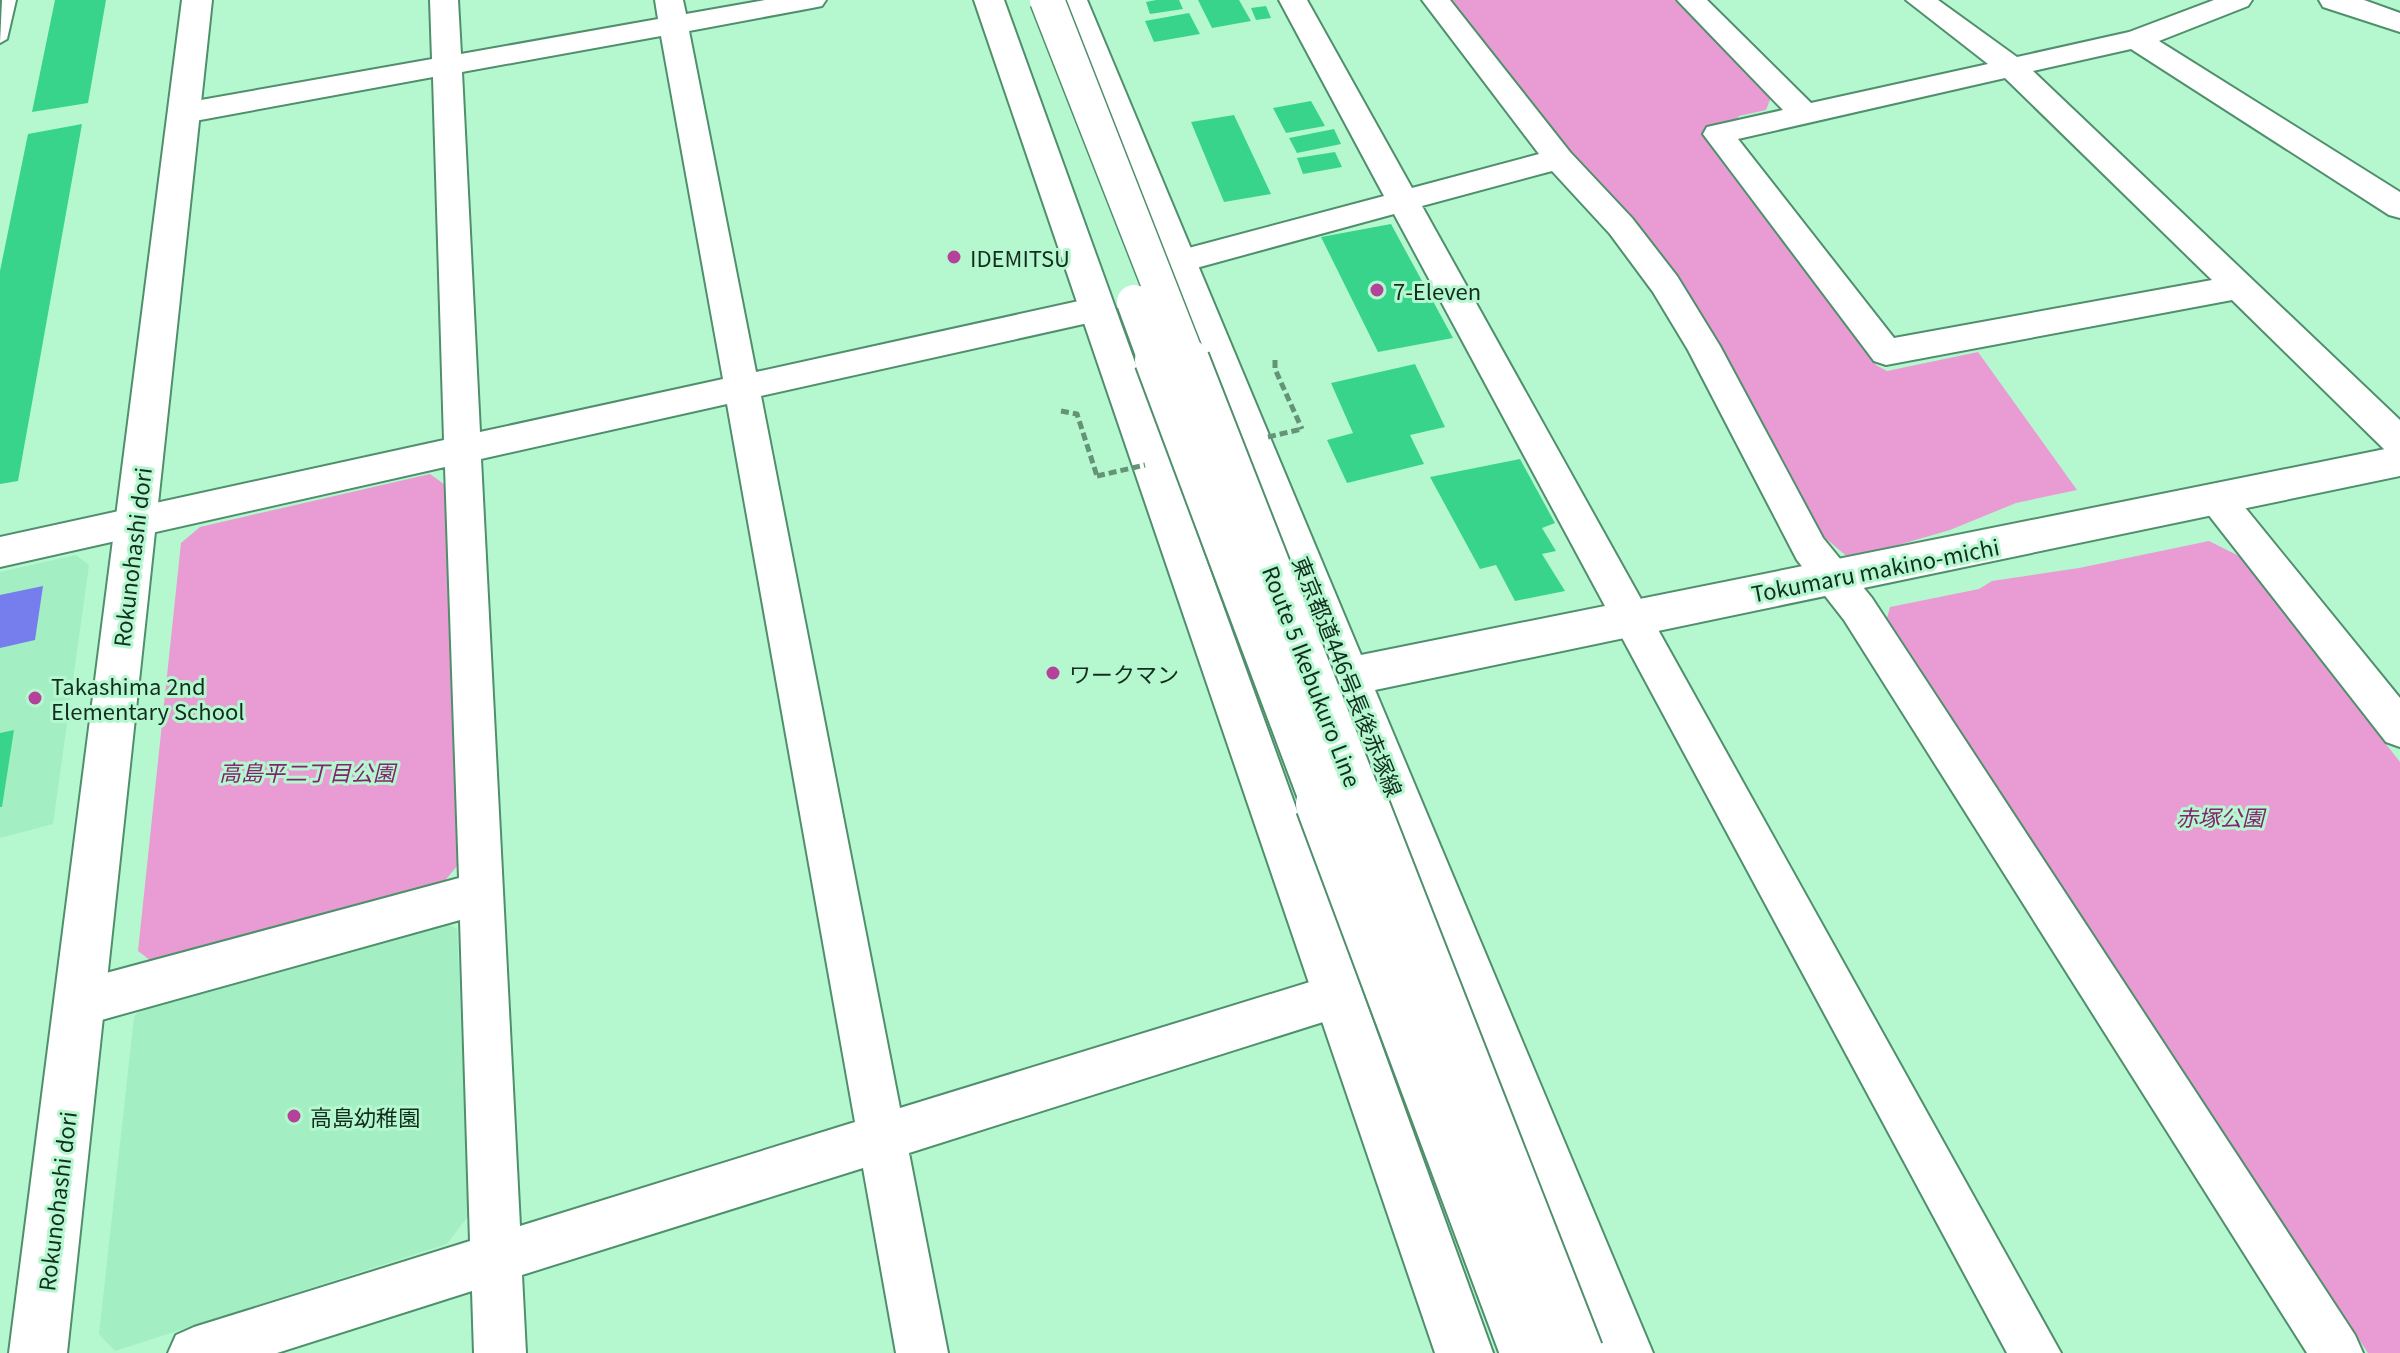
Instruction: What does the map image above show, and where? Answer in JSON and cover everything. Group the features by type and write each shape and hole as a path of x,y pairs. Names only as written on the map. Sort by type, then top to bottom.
{"main road":[{"name":"Rokunohashi dori","path":"38,1353 197,0"},
{"path":"989,0 1464,1353"},
{"name":"Route 5 Ikebukuro Line","path":"1020,0 1527,1353"},
{"name":"Route 5 Ikebukuro Line","path":"1047,0 1577,1353"},
{"name":"東京都道446号長後赤塚線","path":"1072,0 1624,1353"},
{"path":"2334,0 2400,23"},
{"name":"Tokumaru makino-michi","path":"1350,676 2400,461"}],"street":[{"path":"444,0 500,1353"},
{"path":"184,113 447,66 671,13 812,0"},
{"path":"1293,0 2035,1353"},
{"path":"1436,0 1559,159 1621,226 1665,284 1703,346 1810,549 1858,609 2337,1353"},
{"path":"1691,0 1804,113"},
{"path":"1920,0 2010,66 2400,442"},
{"path":"2238,0 2136,39 1718,134 1886,352 2238,287"},
{"path":"671,13 922,1353"},
{"path":"2136,39 2400,207"},
{"path":"1178,262 1559,159"},
{"path":"0,552 1097,309"},
{"path":"2217,499 2400,729"},
{"path":"80,1003 481,893"},
{"path":"194,1353 1339,995"}],"lane":[{"path":"0,39 9,0"}],"path":[{"path":"1275,359 1275,369 1302,429"},
{"path":"1061,411 1077,414 1097,476"}],"shaded area":[{"name":"Takashima 2nd Elementary School","path":"76,555 89,565 53,824 0,838 0,572"},
{"path":"43,586 35,640 0,648 0,595"},
{"name":"高島幼稚園","path":"439,919 457,929 469,1215 447,1244 115,1351 99,1334 134,1017 150,997"}],"green space":[{"path":"1446,0 1674,0 1771,97 1766,110 1739,116 1715,153 1876,365 1887,371 1978,352 2077,490 2016,503 1950,530 1850,559 1810,525 1718,361"},
{"name":"高島平二丁目公園","path":"430,474 448,487 458,865 437,890 159,967 138,951 181,543 200,527"},
{"name":"赤塚公園","path":"2209,541 2241,557 2257,578 2266,580 2294,626 2400,762 2400,1353 2368,1353 1884,629 1890,607 1979,589 1992,581 2079,568"}],"building":[{"path":"55,0 106,0 88,103 32,112"},
{"path":"1179,0 1183,9 1150,14 1146,2"},
{"path":"1198,0 1239,0 1251,21 1212,28"},
{"path":"1266,6 1271,18 1256,20 1251,8"},
{"path":"1189,13 1200,34 1154,42 1145,21"},
{"path":"1311,101 1325,126 1286,133 1273,108"},
{"path":"1234,115 1271,194 1224,202 1191,122"},
{"path":"82,124 18,481 0,484 0,271 28,134"},
{"path":"1334,129 1341,144 1297,153 1289,138"},
{"path":"1335,152 1342,167 1303,174 1297,158"},
{"path":"1391,224 1453,338 1378,352 1321,237"},
{"path":"1415,364 1445,427 1410,435 1424,464 1347,483 1327,440 1353,433 1331,383"},
{"path":"1520,459 1555,523 1542,528 1556,551 1542,554 1565,591 1515,601 1496,565 1480,569 1430,477"},
{"path":"14,730 2,807 0,807 0,733"}],"place":[{"name":"IDEMITSU","path":"954,257"},
{"name":"7-Eleven","path":"1377,290"},
{"name":"ワークマン","path":"1053,673"},
{"name":"Takashima 2nd Elementary School","path":"35,698"},
{"name":"高島幼稚園","path":"294,1116"}]}
